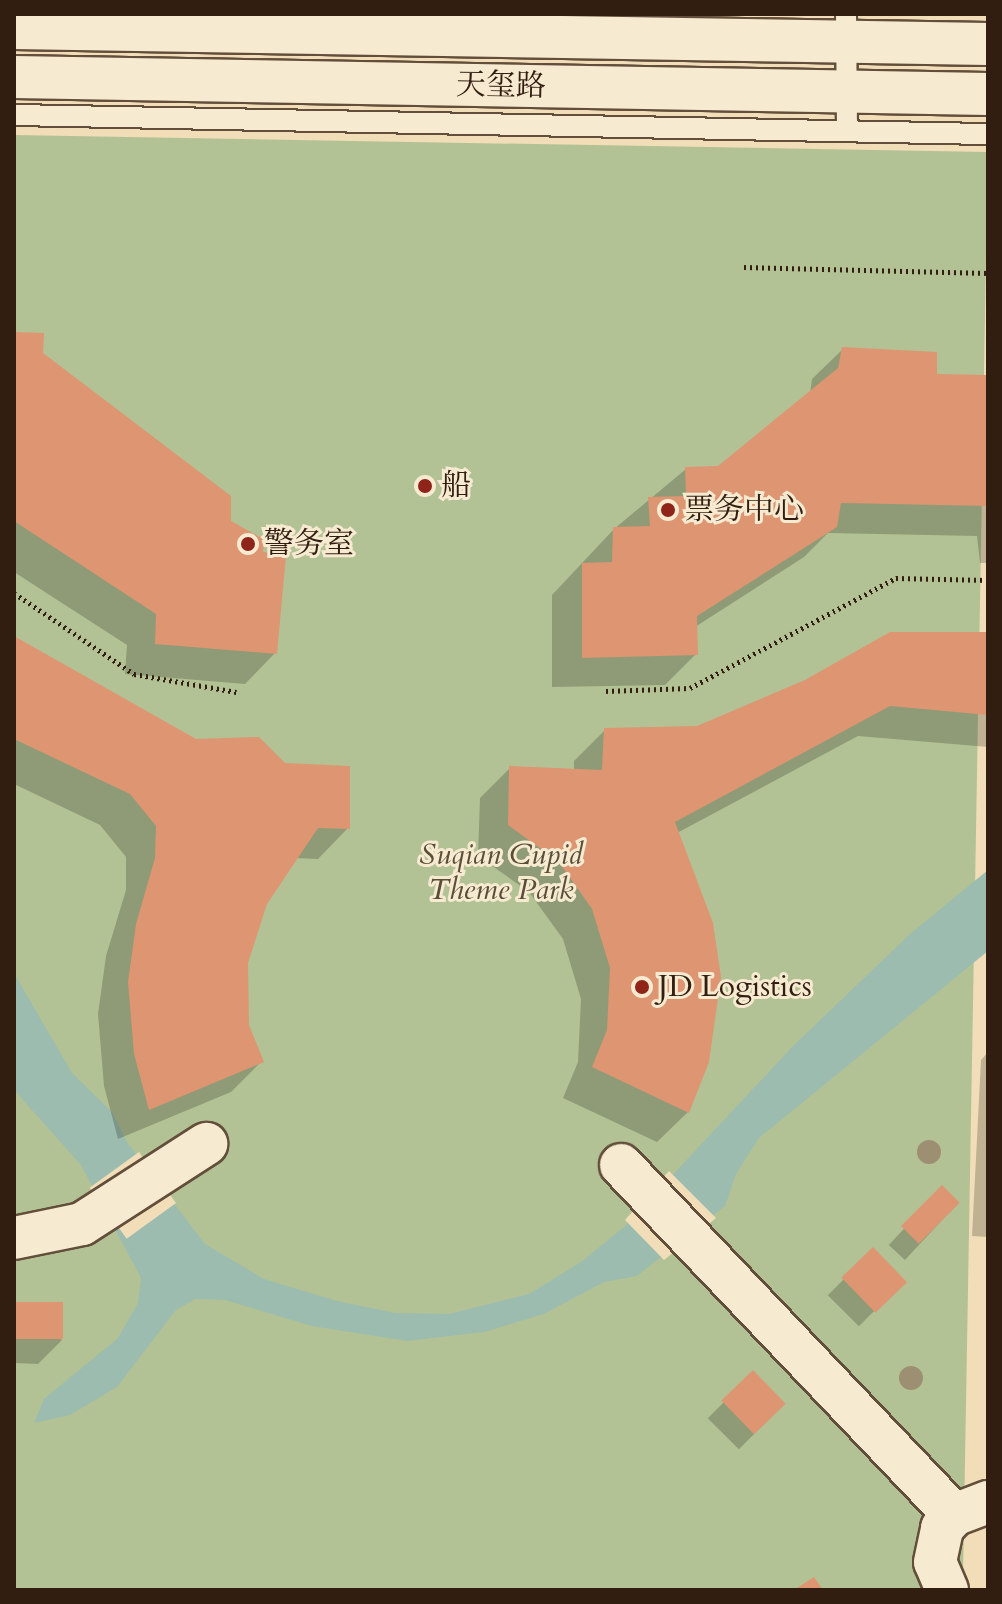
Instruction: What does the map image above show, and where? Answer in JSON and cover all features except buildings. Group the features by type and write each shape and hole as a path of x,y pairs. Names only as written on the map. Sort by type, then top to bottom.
{"street":[{"name":"天玺路","path":"14,28 846,28 988,44"},
{"name":"天玺路","path":"14,77 847,111 988,94"},
{"path":"14,1238 82,1224 193,1153"},
{"path":"621,1165 711,1257 971,1508 936,1545 935,1562 947,1590"}],"lane":[{"path":"846,28 847,111"},
{"path":"14,115 847,111 988,134"}],"path":[{"path":"744,267 988,273"},
{"path":"606,691 690,688 896,578 988,580"},
{"path":"14,593 134,674 236,692"}],"green space":[{"name":"Suqian Cupid Theme Park","path":"14,135 988,152 963,1590 14,1590"}],"shaded area":[{"path":"988,870 988,951 759,1138 736,1174 725,1206 637,1276 604,1282 544,1314 484,1332 407,1341 312,1326 225,1300 195,1299 176,1310 117,1387 70,1415 34,1423 44,1399 118,1338 138,1303 141,1278 81,1165 14,1090 14,973 72,1073 112,1112 127,1142 205,1244 264,1279 337,1301 395,1313 449,1314 529,1294 581,1262 624,1227 792,1047 910,934"}],"pier":[{"path":"139,1152 176,1203 127,1239 90,1188"},
{"path":"669,1171 716,1218 664,1260 625,1220"}],"place":[{"name":"船","path":"425,486"},
{"name":"票务中心","path":"668,510"},
{"name":"警务室","path":"248,544"},
{"name":"JD Logistics","path":"642,987"}]}
